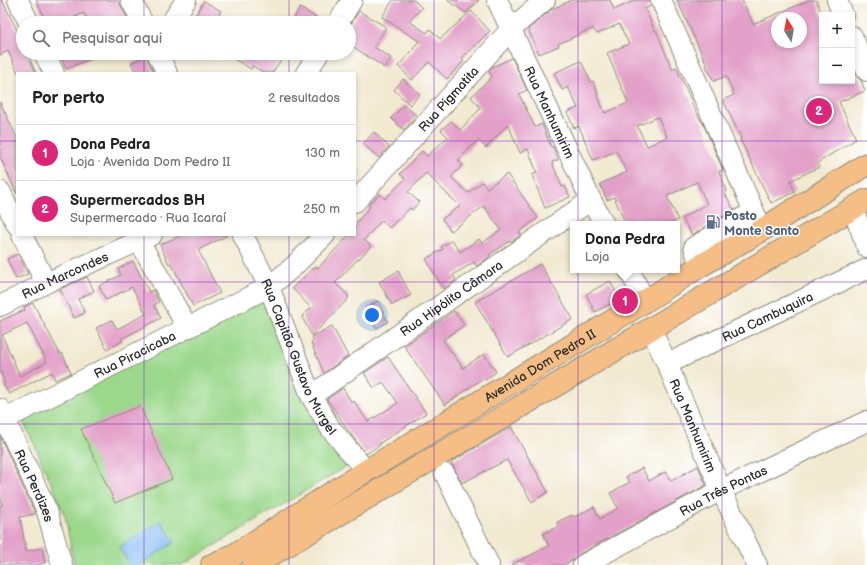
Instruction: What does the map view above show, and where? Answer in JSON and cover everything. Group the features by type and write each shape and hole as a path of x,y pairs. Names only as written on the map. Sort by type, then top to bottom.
{"main road":[{"name":"Avenida Dom Pedro II","path":"212,565 234,555 366,471 867,164"},
{"name":"Avenida Dom Pedro II","path":"254,565 276,559 651,329 860,204"}],"street":[{"path":"18,0 26,16"},
{"path":"131,0 139,16"},
{"path":"176,16 186,0"},
{"path":"342,16 352,0"},
{"name":"Rua Manhumirim","path":"497,0 591,200 602,221"},
{"name":"Rua Pigmatita","path":"356,201 511,29 545,0"},
{"path":"661,0 759,231"},
{"path":"837,0 842,12"},
{"path":"855,43 867,71"},
{"path":"48,60 54,72"},
{"path":"161,60 167,72"},
{"path":"307,72 314,60"},
{"path":"0,191 16,223"},
{"name":"Rua Hipólito Câmara","path":"311,396 591,200"},
{"path":"860,204 867,247"},
{"path":"22,236 46,283"},
{"name":"Rua Capitão Gustavo Murgel","path":"244,236 269,287 311,396 331,429 366,471"},
{"path":"269,287 293,267 324,236"},
{"path":"142,237 188,328"},
{"name":"Rua Marcondes","path":"0,306 142,237"},
{"name":"Rua Cambuquira","path":"667,364 867,270"},
{"path":"631,273 645,301"},
{"name":"Rua Piracicaba","path":"2,416 188,328 269,287"},
{"name":"Rua Manhumirim","path":"651,329 721,490 757,565"},
{"name":"Rua Perdizes","path":"2,416 47,511 62,565"},
{"name":"Rua Três Pontas","path":"583,565 721,490 867,421"},
{"path":"445,474 489,565"}],"green space":[{"path":"269,289 354,462 182,565 74,565 65,516 22,419"}],"water":[{"path":"161,521 175,542 139,565 130,565 119,547"}],"building":[{"path":"0,0 2,0 16,28 16,60 30,60 36,72 18,72 8,51 0,55"},
{"path":"36,0 118,0 126,16 86,16 84,13 77,16 44,16"},
{"path":"393,0 414,0 422,8 409,21 427,33 430,29 440,39 471,11 490,31 462,58 464,61 447,79 429,62 412,80 398,66 414,49 413,48 419,41 382,17"},
{"path":"447,0 479,0 466,13"},
{"path":"572,0 610,0 614,10 636,0 650,0 651,6 645,9 655,31 656,30 672,69 676,67 691,102 702,121 723,170 719,172 727,191 724,192 734,210 692,235 682,218 707,204 697,182 667,196 678,220 625,221 614,197 607,200 600,184 627,172 616,151 593,160 579,126 574,128 567,112 578,108 568,87 562,90 554,73 581,61 591,82 593,81 605,113 628,103 607,53 629,44 619,24 597,34 593,28 558,44 559,46 539,54 528,29 552,9","holes":["658,117 667,137 647,146 637,126"]},
{"path":"677,0 742,0 753,24 771,16 771,48 807,48 807,12 782,12 810,0 816,0 821,12 819,12 819,84 855,84 855,73 861,80 865,91 839,102 856,139 817,163 819,167 790,181 795,192 771,203 723,100 734,95 726,76 714,81 706,66 707,65"},
{"path":"204,1 221,11 218,16 195,16"},
{"path":"300,8 314,16 295,16"},
{"path":"359,11 386,27 374,47 391,58 385,68 356,49 356,16"},
{"path":"512,58 527,90 519,94 535,127 542,124 558,160 552,162 562,187 565,186 570,197 545,208 532,175 537,173 528,149 520,153 508,124 486,148 478,140 458,160 463,165 451,177 468,193 482,182 487,188 507,174 538,218 519,232 521,235 489,255 490,256 477,266 474,262 453,275 456,280 443,289 426,259 443,249 441,247 452,240 460,252 479,239 482,243 501,230 484,206 451,231 442,219 460,206 426,173 408,192 419,202 412,210 410,208 389,228 382,220 364,240 371,246 335,283 348,295 348,299 312,336 302,317 311,308 292,288 316,266 318,268 348,236 356,236 356,227 358,225 356,223 370,207 368,205 380,194 385,199 405,179 400,174 422,151 427,156 448,137 441,130 451,121 460,130 481,108 471,97 492,77 489,71 492,67"},
{"path":"62,60 87,60 66,69"},
{"path":"137,60 148,60 153,71 136,72 131,63"},
{"path":"236,60 281,60 273,72 262,72 253,66 251,69"},
{"path":"403,79 420,94 410,105 394,90"},
{"path":"0,102 16,136 16,192 0,157"},
{"path":"404,105 417,116 404,130 391,118"},
{"path":"374,132 389,147 379,158 363,144"},
{"path":"179,236 226,236 198,250 220,293 193,306 160,245"},
{"path":"18,254 28,274 16,279 7,259"},
{"path":"133,261 149,292 153,290 159,302 154,305 161,318 121,339 123,341 107,349 96,328 112,320 117,329 146,314 132,287 106,300 99,286 121,275 118,269"},
{"path":"540,264 573,319 508,357 475,302"},
{"path":"398,271 411,295 392,305 379,282"},
{"path":"87,277 94,291 78,299 85,313 74,318 60,289"},
{"path":"610,281 619,299 595,312 586,294"},
{"path":"378,301 388,322 376,328 366,308"},
{"path":"33,303 60,354 62,353 71,373 55,380 52,372 9,394 3,384 5,383 0,371 0,321 25,310 24,307","holes":["27,323 47,362 20,376 2,335"]},
{"path":"454,311 464,325 443,340 463,368 484,354 496,372 485,380 483,378 445,405 404,346"},
{"path":"332,326 348,356 324,373 311,343 314,340 312,337"},
{"path":"388,357 426,413 366,454 327,399 343,388 352,403 354,401 368,422 398,403 383,382 374,388 364,373"},
{"path":"140,406 172,479 115,503 81,429"},
{"path":"511,427 548,492 532,502 507,460 462,483 451,462"},
{"path":"0,436 35,514 20,517 26,551 42,548 45,563 37,565 0,565 0,506 2,505 0,492"},
{"path":"698,466 706,485 578,555 564,565 511,565 549,546 543,534 559,526 557,522 572,515 574,517 594,507 600,519 618,508 610,493 630,482 626,477 642,468 649,481 665,472 671,481"}],"place":[{"name":"Supermercados BH","path":"819,111"},
{"name":"Posto Monte Santo","path":"713,222"},
{"name":"Dona Pedra","path":"625,301"}]}
